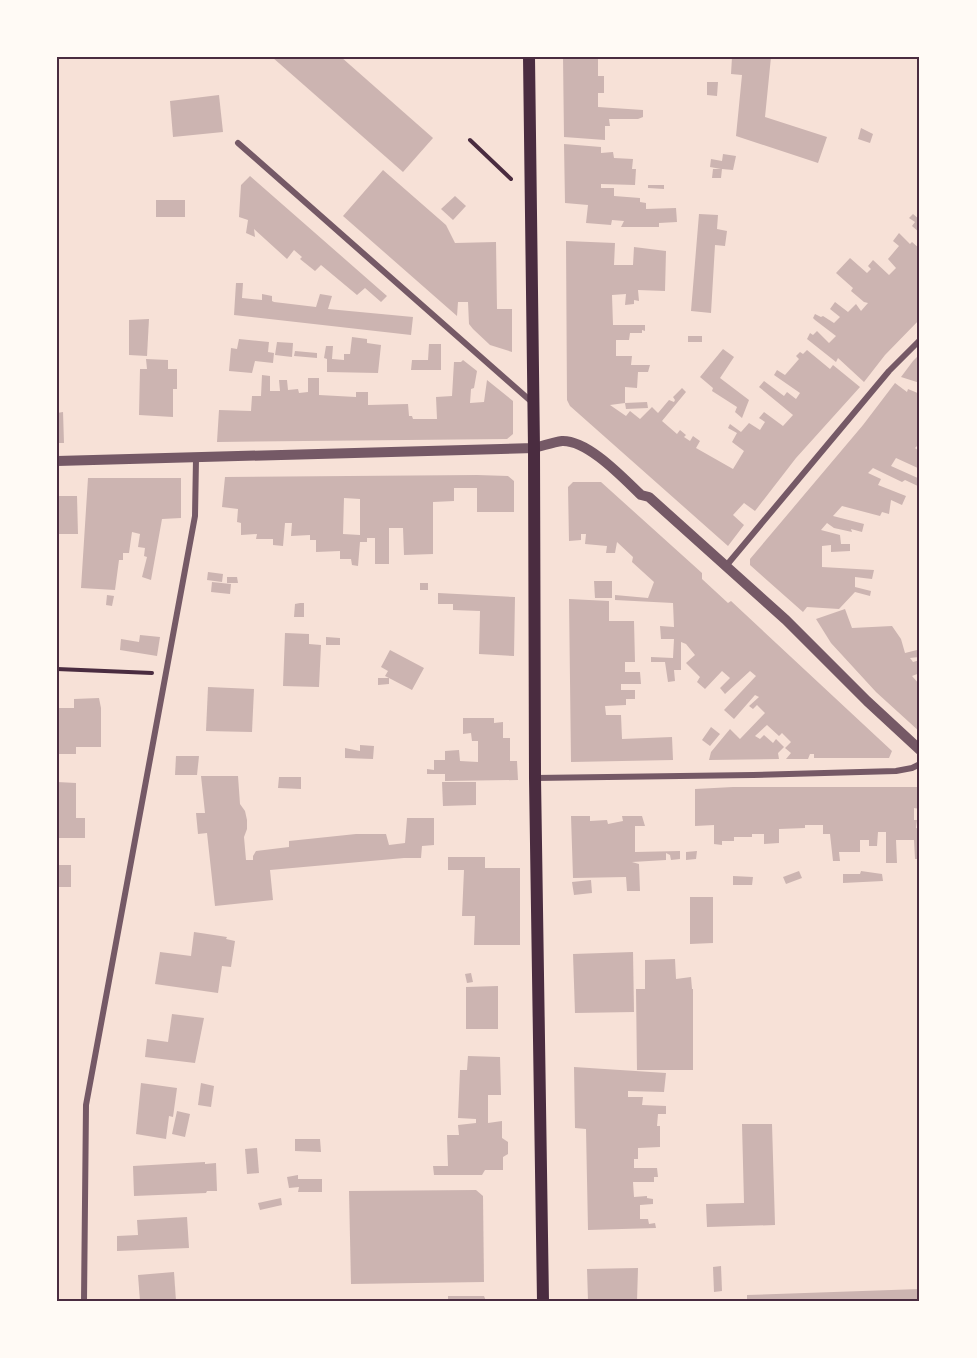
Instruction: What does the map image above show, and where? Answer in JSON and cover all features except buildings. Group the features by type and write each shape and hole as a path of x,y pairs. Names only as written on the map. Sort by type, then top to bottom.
{"main road":[{"path":"529,57 534,403 534,778 543,1301"}],"street":[{"path":"238,143 534,403"},
{"path":"726,566 889,371 920,340"},
{"path":"57,461 534,448 564,441 589,450 641,495 649,496 786,620 867,702 920,750"},
{"path":"84,1301 86,1105 195,516 196,459"},
{"path":"534,778 884,771 912,768 920,764"}],"path":[{"path":"470,140 511,179"},
{"path":"57,669 165,674"}]}
